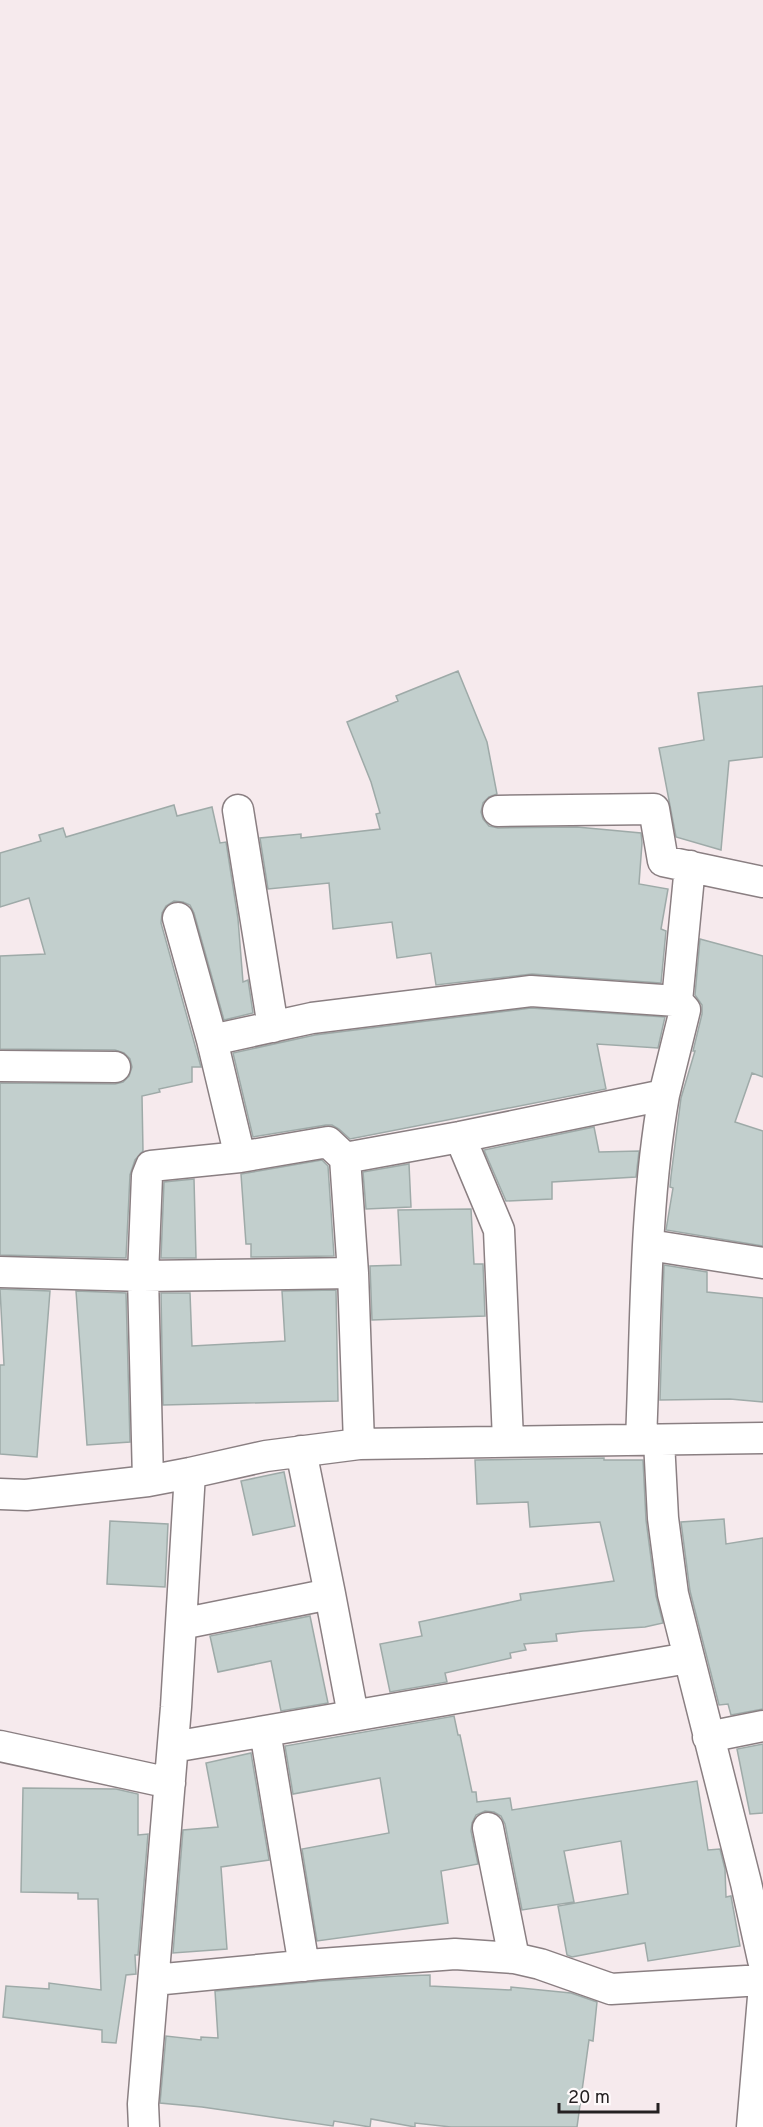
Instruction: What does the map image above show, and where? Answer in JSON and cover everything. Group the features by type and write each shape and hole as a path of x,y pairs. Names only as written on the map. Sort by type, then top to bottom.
{"street":[{"path":"498,811 654,809 663,861 763,882"},
{"path":"238,810 273,1027"},
{"path":"677,1001 690,866"},
{"path":"178,918 212,1040 240,1157"},
{"path":"212,1040 323,1017 531,991 677,1001 685,1010 664,1095 657,1139 649,1245 650,1441 673,1594 763,1959"},
{"path":"0,1066 115,1067"},
{"path":"345,1158 664,1095"},
{"path":"460,1137 499,1230 508,1440"},
{"path":"148,1481 143,1276 147,1176 151,1166 240,1157 328,1142 345,1158 353,1273 359,1444"},
{"path":"649,1245 763,1263"},
{"path":"0,1272 143,1276 353,1273"},
{"path":"0,1494 26,1495 148,1481 266,1456 359,1444 763,1438"},
{"path":"301,1451 353,1715"},
{"path":"144,2127 143,2104 173,1747 190,1473"},
{"path":"181,1624 330,1594"},
{"path":"173,1747 688,1658"},
{"path":"708,1737 763,1726"},
{"path":"265,1731 304,1966"},
{"path":"0,1746 170,1783"},
{"path":"488,1828 514,1958"},
{"path":"154,1980 455,1954 514,1958 540,1964 611,1989 763,1980"},
{"path":"752,2127 763,1997"}],"building":[{"path":"458,671 487,742 497,794 489,797 483,803 481,812 489,826 498,828 577,827 641,833 639,884 668,889 661,929 666,931 661,983 532,974 436,985 431,953 397,958 392,922 333,929 329,883 268,889 260,838 301,834 301,838 380,829 376,814 380,813 371,782 347,722 398,701 396,696"},
{"path":"763,686 763,757 729,761 721,850 676,837 659,748 704,740 698,693"},
{"path":"174,805 177,816 212,807 220,843 226,842 238,919 243,982 248,980 253,1013 224,1020 190,905 174,901 166,906 162,913 161,923 201,1067 192,1067 192,1082 159,1089 160,1092 142,1096 143,1151 135,1160 130,1175 126,1258 0,1255 0,1083 115,1084 123,1082 129,1076 132,1067 130,1059 124,1053 115,1050 0,1049 0,956 45,954 29,898 0,907 0,853 41,841 39,835 63,828 66,837"},
{"path":"700,939 763,956 763,1077 752,1073 735,1122 763,1131 763,1246 666,1230 673,1188 670,1187 681,1098 695,1051 693,1051 702,1014 702,1005 695,995"},
{"path":"531,1008 665,1017 658,1048 597,1044 606,1089 350,1139 332,1125 253,1137 233,1053 315,1035"},
{"path":"594,1127 599,1152 639,1151 636,1177 552,1182 552,1199 506,1201 484,1150"},
{"path":"322,1160 328,1166 334,1256 251,1257 251,1244 246,1244 241,1174"},
{"path":"409,1164 411,1207 366,1209 363,1172"},
{"path":"194,1179 196,1258 161,1258 164,1182"},
{"path":"471,1209 474,1264 483,1264 485,1316 372,1320 370,1266 401,1265 398,1210"},
{"path":"664,1265 707,1272 707,1292 763,1298 763,1402 730,1399 660,1400"},
{"path":"0,1289 50,1291 37,1457 0,1454 0,1365 4,1365"},
{"path":"336,1290 338,1401 163,1405 161,1293 190,1293 192,1346 285,1341 282,1291"},
{"path":"76,1291 126,1293 130,1442 87,1445"},
{"path":"604,1458 604,1460 643,1460 646,1520 656,1596 663,1623 645,1627 556,1634 557,1641 524,1644 526,1650 510,1653 511,1658 445,1673 447,1682 390,1692 380,1644 422,1636 419,1622 521,1600 520,1594 614,1581 600,1522 530,1527 528,1502 477,1504 475,1460"},
{"path":"284,1472 295,1526 253,1535 241,1481"},
{"path":"724,1519 726,1544 763,1538 763,1709 731,1715 728,1704 719,1705 690,1591 681,1522"},
{"path":"110,1521 168,1524 165,1587 107,1584"},
{"path":"310,1616 328,1703 281,1711 271,1661 218,1672 210,1636"},
{"path":"454,1716 472,1792 476,1792 477,1802 510,1798 512,1810 697,1781 708,1850 720,1849 725,1869 726,1897 731,1896 740,1946 648,1961 645,1943 572,1957 567,1955 558,1906 628,1894 621,1841 564,1851 574,1902 522,1910 505,1824 501,1816 485,1811 476,1815 472,1823 471,1831 478,1864 441,1871 448,1923 317,1941 302,1849 389,1833 380,1778 293,1794 285,1746"},
{"path":"763,1744 763,1813 750,1814 737,1749"},
{"path":"251,1753 269,1860 221,1867 227,1949 173,1953 183,1830 218,1827 206,1763"},
{"path":"23,1788 116,1789 138,1794 138,1835 148,1834 138,1955 135,1955 136,1974 126,1975 116,2043 102,2042 102,2030 3,2017 6,1986 49,1989 49,1983 101,1990 98,1899 78,1899 78,1893 21,1892"},
{"path":"430,1975 430,1986 511,1990 511,1987 571,1993 597,2002 593,2041 589,2040 577,2127 451,2127 415,2123 415,2127 371,2119 370,2127 334,2121 333,2126 160,2103 166,2036 201,2040 201,2037 218,2038 215,1991 322,1981"}]}
